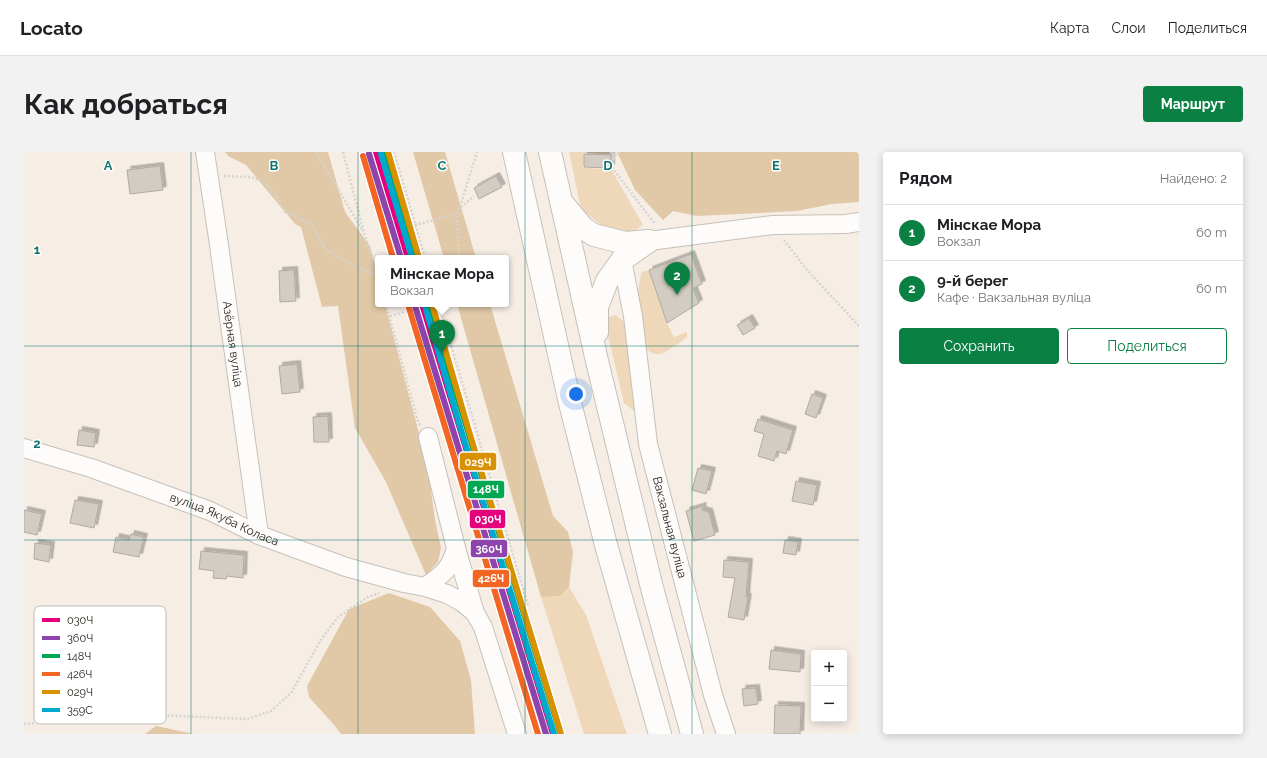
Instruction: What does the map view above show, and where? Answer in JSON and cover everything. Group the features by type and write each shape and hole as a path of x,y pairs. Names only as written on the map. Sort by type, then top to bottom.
{"highway":[{"path":"514,152 569,399 606,545 660,734"},
{"path":"550,152 597,361 652,588 692,734"},
{"path":"562,203 583,228 594,235 625,243 658,240"},
{"path":"597,361 598,307 607,281 622,260 658,240"}],"street":[{"name":"Азёрная вуліца","path":"205,152 259,535"},
{"path":"658,240 773,225 846,224 859,222"},
{"name":"Вакзальная вуліца","path":"622,260 633,316 648,444 713,695 726,734"},
{"path":"428,437 456,548 475,613 483,628 517,734"},
{"name":"вуліца Якуба Коласа","path":"24,448 91,468 210,511 259,535 346,567 404,583 425,587 446,594 462,602 475,613"},
{"path":"425,587 444,573 452,562 456,548"}],"path":[{"path":"316,152 364,233"},
{"path":"343,152 364,233 375,267"},
{"path":"369,152 399,255"},
{"path":"394,152 424,255"},
{"path":"460,255 457,214 477,152"},
{"path":"611,152 613,153 613,169 658,240"},
{"path":"613,162 614,154 620,152"},
{"path":"208,175 251,177 264,182 274,194 285,212 312,224 325,249 354,266 375,275"},
{"path":"460,207 474,196"},
{"path":"415,225 457,214"},
{"path":"773,225 807,270 859,326"},
{"path":"387,307 418,422 428,437"},
{"path":"440,307 528,606"},
{"path":"390,316 416,309 507,616"},
{"path":"166,715 247,719 271,711 291,693 322,638 338,617 368,597 404,583"},
{"path":"24,724 34,723"}],"shaded area":[{"path":"225,152 328,152 345,212 370,246 375,266 375,307 386,307 428,468 435,520 441,548 438,562 426,575 386,482 355,428 338,306 322,307 301,227 295,224 246,165 228,156"},
{"path":"413,152 445,152 475,255 443,255"},
{"path":"569,152 608,152 610,154 584,153 583,168 611,169 643,225 633,232 624,232 601,225 581,209"},
{"path":"617,152 859,152 859,202 832,204 797,211 697,216 673,211 663,220 635,190"},
{"path":"649,270 667,323 674,337 687,332 687,337 672,348 659,354 652,353 644,347 640,319 638,300 640,281 642,272"},
{"path":"458,307 491,307 553,516 568,532 573,552 569,587 560,596 541,597"},
{"path":"615,315 624,321 640,416 624,403 604,319"},
{"path":"569,587 586,615 627,734 584,734 541,597 560,596"},
{"path":"389,593 430,607 460,641 471,680 475,734 341,734 309,697 307,686 349,609"},
{"path":"156,726 194,734 145,734"}],"building":[{"path":"584,154 611,155 611,168 584,167"},
{"path":"160,166 163,190 130,194 127,170"},
{"path":"496,176 502,187 479,199 474,188"},
{"path":"691,254 702,284 693,288 699,303 667,323 649,270"},
{"path":"294,270 296,301 280,302 279,271"},
{"path":"749,318 755,328 743,335 737,325"},
{"path":"297,364 300,392 282,394 279,366"},
{"path":"812,394 823,398 816,418 805,414"},
{"path":"328,416 329,442 314,442 313,417"},
{"path":"758,419 793,430 786,454 777,451 774,461 758,456 764,434 754,431"},
{"path":"79,430 96,433 94,447 77,445"},
{"path":"698,468 712,471 706,494 692,490"},
{"path":"796,481 817,485 813,505 792,501"},
{"path":"75,500 99,504 94,528 70,523"},
{"path":"703,506 702,510 709,512 715,535 694,541 686,511"},
{"path":"24,510 42,514 37,535 24,532"},
{"path":"131,534 144,537 139,557 113,552 116,537 129,540"},
{"path":"785,540 798,542 796,555 783,553"},
{"path":"35,543 51,545 49,562 34,559"},
{"path":"201,551 244,555 243,578 227,576 226,579 213,578 214,571 199,569"},
{"path":"724,560 749,562 746,597 748,597 744,620 728,617 735,578 723,577"},
{"path":"771,650 801,654 800,672 769,669"},
{"path":"756,688 758,704 744,706 742,689"},
{"path":"775,705 801,706 800,734 774,734"}],"transit line":[{"name":"030Ч","path":"376,152 407,255"},
{"name":"148Ч","path":"383,152 415,255"},
{"name":"029Ч","path":"388,152 418,255"},
{"name":"360Ч","path":"369,154 400,255"},
{"name":"359С","path":"381,154 411,255"},
{"name":"426Ч","path":"363,156 392,255"},
{"name":"360Ч","path":"415,307 546,734"},
{"name":"030Ч","path":"423,307 553,734"},
{"name":"359С","path":"425,307 461,430 554,734"},
{"name":"148Ч","path":"430,307 560,732"},
{"name":"029Ч","path":"433,307 561,734"},
{"name":"426Ч","path":"409,308 538,734"}],"place":[{"name":"9-й берег","path":"677,295"},
{"name":"Мінскае Мора","path":"442,353"}]}
